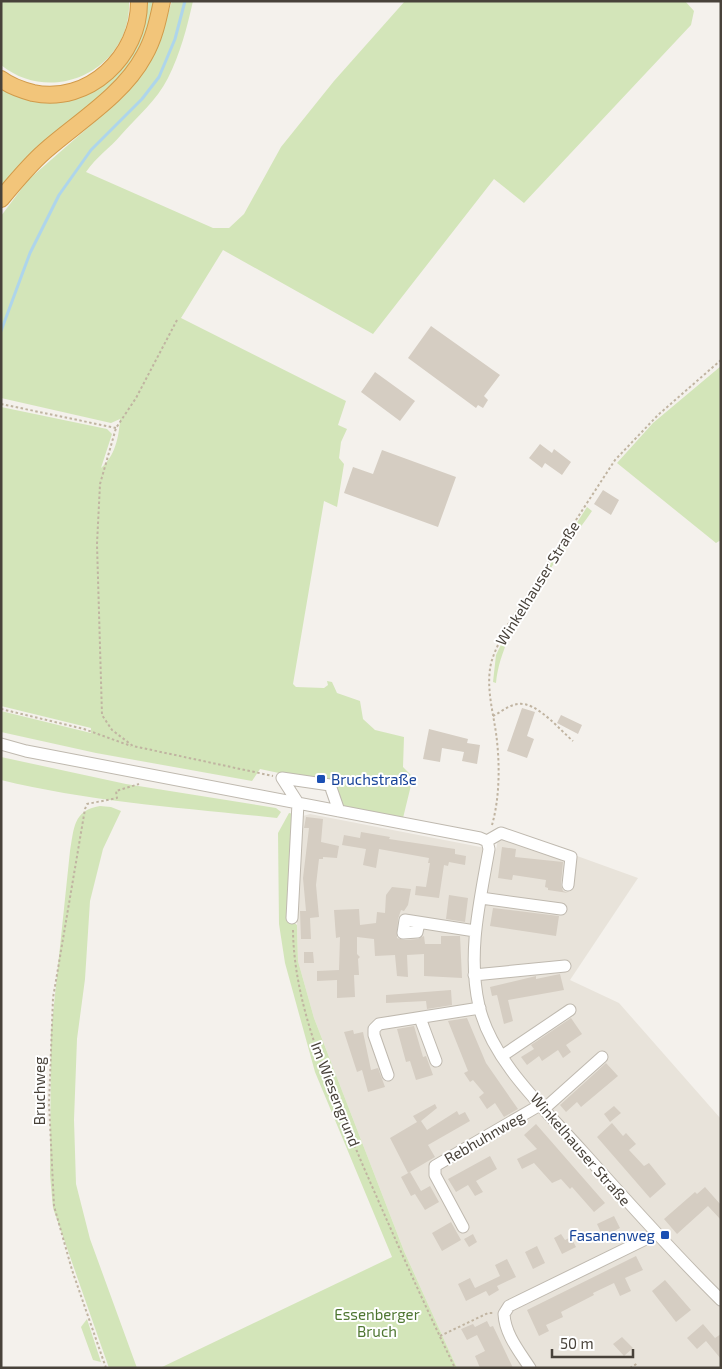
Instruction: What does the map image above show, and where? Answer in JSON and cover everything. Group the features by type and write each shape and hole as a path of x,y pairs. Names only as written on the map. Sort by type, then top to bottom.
{"highway":[{"path":"1,79 23,90 42,95 60,94 89,86 114,66 131,43 136,28 139,1"},
{"path":"1,199 43,152 87,116 131,74 144,57 155,30 162,1"}],"street":[{"path":"1,744 26,751 298,802 480,838 487,841 501,834 571,858 568,885"},
{"path":"282,778 330,785 339,811"},
{"path":"282,778 298,802 292,918"},
{"name":"Winkelhauser Straße","path":"487,841 489,848 476,931 474,975 480,1008 489,1034 502,1056 543,1107 656,1234 721,1300"},
{"path":"481,898 562,909"},
{"path":"419,922 476,931"},
{"path":"474,975 565,966"},
{"path":"388,1075 374,1028 379,1024 480,1008"},
{"path":"502,1056 570,1010"},
{"path":"420,1018 436,1061"},
{"path":"543,1107 602,1057"},
{"name":"Rebhuhnweg","path":"463,1227 435,1175 435,1166 543,1107"},
{"path":"530,1368 504,1324 504,1314 509,1306 656,1234"}],"path":[{"path":"133,746 112,730 102,715 97,544 100,484 116,428 136,398 177,320"},
{"name":"Winkelhauser Straße","path":"487,841 493,820 497,790 496,735 489,694 490,668 494,654 507,626 615,460 658,415 721,360"},
{"path":"1,404 116,428"},
{"path":"493,716 521,703 531,706 540,711 573,741"},
{"path":"1,709 84,729 133,746 282,778"},
{"name":"Bruchweg","path":"106,1368 72,1270 54,1206 49,1103 53,998 87,804 117,798 116,791 137,786 146,773"},
{"name":"Im Wiesengrund","path":"292,918 293,956 308,1020 340,1110 455,1368"},
{"path":"440,1336 488,1313 504,1314"},
{"path":"630,1368 638,1363"}],"shaded area":[{"path":"310,814 496,850 500,828 638,878 570,980 619,1003 721,1119 721,1368 457,1368 404,1251 314,1018 298,961 296,882 303,816"}],"green space":[{"path":"1,1 129,1 126,25 118,46 104,62 86,74 65,81 43,82 22,77 1,65"},
{"path":"143,1 158,1 148,36 125,74 1,191 1,85 9,90 99,86"},
{"path":"172,1 193,1 183,41 168,78 146,108 86,172 213,228 229,228 244,214 281,147 334,81 405,1 685,1 694,11 691,25 524,203 494,179 373,334 223,250 181,318 346,401 338,425 347,429 341,442 339,458 344,464 337,507 324,501 293,684 296,687 324,688 328,685 327,681 332,682 337,693 360,701 363,719 375,730 404,737 403,767 413,777 403,818 343,807 331,784 260,769 252,781 96,753 1,732 1,711 91,733 91,728 1,706 1,407 107,429 112,434 101,468 113,452 119,433 120,419 111,423 1,398 1,216 28,180 123,97 140,77 155,53"},
{"path":"721,366 721,540 716,543 617,463 653,423"},
{"path":"587,507 592,511 548,571 520,616 508,639 500,661 496,683 493,682 496,655 509,628"},
{"path":"1,757 126,784 276,808 281,812 277,818 138,804 35,788 1,780"},
{"path":"100,806 111,807 121,811 103,849 90,901 85,979 77,1039 74,1120 76,1184 90,1239 137,1368 109,1368 53,1208 50,1175 51,1033 70,851 74,828 80,816 91,808"},
{"name":"Essenberger Bruch","path":"289,813 294,814 290,919 297,925 298,961 314,1018 404,1251 457,1368 160,1368 392,1257 315,1072 285,963 279,924 278,833"},
{"path":"87,1319 101,1362 93,1360 81,1327"}],"building":[{"path":"431,326 500,375 484,396 488,400 483,408 478,405 476,408 408,358"},
{"path":"375,372 415,401 400,421 361,392"},
{"path":"540,444 552,453 554,449 571,462 562,475 545,463 542,468 529,458"},
{"path":"382,450 456,477 438,527 344,493 353,467 373,474"},
{"path":"603,490 619,500 611,515 594,504"},
{"path":"522,708 535,712 527,736 534,739 527,758 507,751"},
{"path":"561,715 582,725 578,734 557,723"},
{"path":"429,729 468,739 467,743 480,745 477,764 462,761 464,752 442,748 440,762 423,759"},
{"path":"306,817 323,819 321,842 339,846 337,858 323,857 323,859 319,859 316,885 319,917 310,918 311,939 301,939 300,911 306,911 303,878 309,828 304,828"},
{"path":"361,832 390,837 389,839 455,849 455,854 466,856 465,865 449,862 448,866 444,865 439,898 415,895 416,886 426,887 430,863 428,863 429,858 379,849 376,868 363,865 366,849 342,845 344,835 360,838"},
{"path":"502,847 516,849 515,857 563,862 561,885 563,891 568,893 548,890 545,887 546,880 513,875 512,880 498,878"},
{"path":"392,887 411,889 408,905 404,911 401,910 398,919 397,938 404,940 418,939 424,936 425,944 441,944 441,936 460,936 462,978 424,976 424,954 407,955 408,977 397,976 395,955 375,956 374,939 357,937 357,954 360,957 358,959 359,975 354,975 355,997 337,998 337,980 317,981 317,971 339,970 340,937 336,938 334,910 359,909 360,925 376,923 377,912 385,913 386,895"},
{"path":"449,895 468,898 465,922 446,919"},
{"path":"493,908 559,916 556,936 490,926"},
{"path":"304,952 313,952 314,963 304,963"},
{"path":"560,974 564,990 508,1000 513,1021 504,1024 497,995 492,996 490,987 536,976 536,979"},
{"path":"451,990 452,1005 427,1009 426,1001 386,1003 386,995"},
{"path":"467,1018 486,1063 518,1109 504,1117 495,1103 487,1109 479,1097 484,1093 473,1080 470,1082 464,1073 468,1071 448,1021"},
{"path":"571,1018 582,1034 566,1045 571,1052 563,1058 558,1050 542,1061 539,1056 527,1065 521,1057 534,1049 531,1045"},
{"path":"414,1026 423,1057 426,1056 433,1075 416,1080 410,1061 406,1062 397,1029"},
{"path":"353,1030 354,1034 363,1032 371,1070 378,1068 385,1087 368,1092 362,1070 357,1072 344,1032"},
{"path":"606,1063 618,1076 581,1107 577,1102 566,1112 560,1105"},
{"path":"435,1104 437,1108 421,1121 427,1130 457,1111 459,1115 465,1112 470,1121 428,1145 435,1157 408,1173 390,1138 417,1122 413,1116"},
{"path":"614,1106 621,1113 610,1122 604,1114"},
{"path":"612,1123 623,1136 626,1133 636,1144 629,1150 644,1166 649,1163 666,1184 650,1198 597,1137"},
{"path":"536,1124 605,1203 594,1212 572,1187 570,1189 561,1179 552,1183 534,1163 522,1169 517,1159 537,1149 524,1135"},
{"path":"490,1156 497,1169 476,1181 483,1192 475,1196 468,1185 456,1192 448,1179"},
{"path":"410,1172 421,1191 430,1186 439,1202 425,1210 415,1194 411,1196 401,1177"},
{"path":"705,1187 721,1205 721,1220 708,1206 677,1234 664,1219 695,1192 697,1194"},
{"path":"614,1216 620,1228 603,1237 597,1224"},
{"path":"451,1222 461,1240 442,1251 432,1233"},
{"path":"473,1234 477,1242 469,1247 464,1239"},
{"path":"561,1234 565,1240 571,1237 576,1247 562,1254 554,1238"},
{"path":"537,1246 545,1263 533,1269 525,1252"},
{"path":"636,1256 643,1270 625,1278 631,1291 620,1296 614,1283 593,1293 594,1295 561,1312 563,1317 546,1325 549,1331 539,1336 527,1310"},
{"path":"507,1259 516,1277 497,1286 499,1290 489,1296 486,1291 466,1301 458,1284 470,1278 475,1288 500,1276 495,1265"},
{"path":"665,1280 691,1310 676,1322 652,1291"},
{"path":"487,1321 490,1327 493,1326 513,1368 480,1368 475,1356 485,1351 477,1335 467,1340 461,1329 473,1324 475,1327"},
{"path":"703,1324 715,1338 721,1334 721,1359 706,1341 697,1349 687,1338"},
{"path":"622,1337 633,1348 624,1356 613,1344"}],"waterway":[{"path":"1,331 30,253 59,195 91,150 142,99 159,77 175,39 185,1"}],"place":[{"name":"Bruchstraße","path":"321,779"},
{"name":"Fasanenweg","path":"665,1235"}]}
